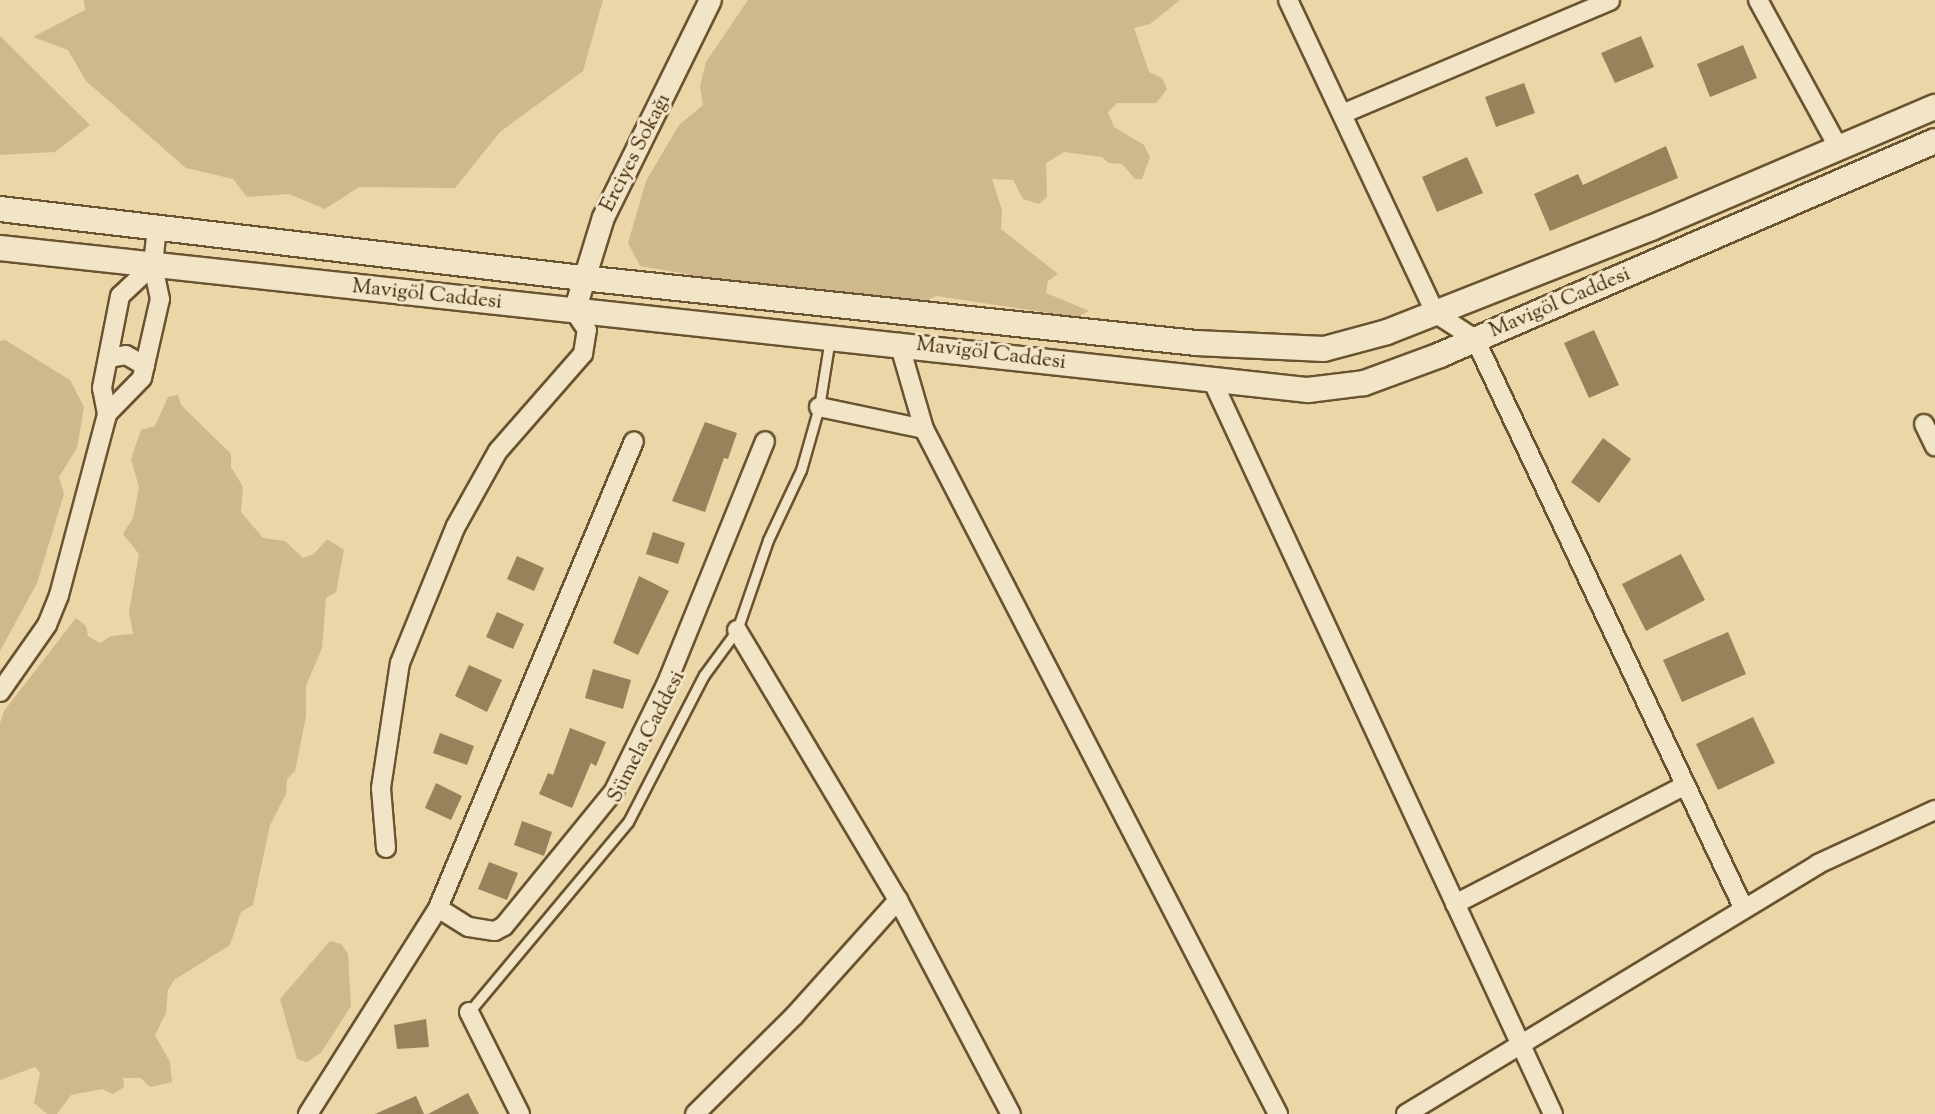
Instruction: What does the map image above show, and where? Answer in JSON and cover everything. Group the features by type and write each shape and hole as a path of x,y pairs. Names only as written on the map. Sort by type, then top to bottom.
{"main road":[{"name":"Mavigöl Caddesi","path":"0,209 582,278 1293,350 1352,344 1435,313 1651,228 1935,107"},
{"name":"Mavigöl Caddesi","path":"0,248 1212,380 1338,389 1386,376 1935,141"}],"street":[{"name":"Erciyes Sokağı","path":"574,311 603,216 710,0"},
{"path":"1288,0 1435,313 1475,339 1744,909"},
{"path":"1758,0 1838,147"},
{"path":"1342,114 1610,1"},
{"path":"107,414 142,378 160,299 153,265 157,228"},
{"path":"0,692 47,625 59,595 107,414 102,388 120,296 153,265"},
{"path":"386,848 381,788 400,663 456,526 498,451 583,354 587,330 574,311"},
{"path":"899,344 924,429 1278,1114"},
{"path":"108,358 126,355 145,366"},
{"path":"1212,380 1553,1114"},
{"path":"819,407 924,429"},
{"path":"1924,424 1935,447"},
{"path":"308,1114 439,908 634,441"},
{"path":"439,908 469,927 495,931 504,926 614,791 666,685 765,441"},
{"path":"737,630 898,901 1011,1114"},
{"path":"1455,904 1684,786"},
{"path":"1406,1114 1818,864 1935,810"},
{"path":"695,1114 794,1016 898,901"},
{"name":"Sümela Caddesi","path":"469,1012 520,1114"}],"lane":[{"name":"Sümela Caddesi","path":"469,1012 628,822 704,675 737,630 768,540 801,470 819,407 830,337"}],"shaded area":[{"path":"84,0 603,0 583,71 500,132 455,188 359,187 325,209 289,194 247,197 233,179 186,168 86,81 68,50 33,37 85,10"},
{"path":"748,0 1180,0 1150,24 1134,28 1149,72 1162,78 1167,89 1156,103 1117,103 1108,112 1114,127 1144,145 1150,157 1142,179 1135,179 1122,164 1109,163 1102,157 1064,152 1046,163 1047,197 1039,204 1023,199 1013,180 992,179 1002,210 1001,229 1058,274 1048,281 1046,293 1089,311 1077,317 936,296 925,301 798,294 726,279 705,283 687,274 640,266 628,243 646,181 679,125 703,105 700,86 706,62"},
{"path":"0,36 90,125 55,152 0,155"},
{"path":"5,340 70,380 84,407 77,448 59,477 64,494 37,583 0,651 0,341"},
{"path":"178,395 181,405 231,454 231,467 243,487 241,512 263,538 285,541 303,558 314,554 327,539 344,550 336,592 326,598 322,648 306,686 306,716 295,771 287,779 286,794 270,825 253,905 241,912 230,945 174,980 168,990 166,1013 155,1035 170,1062 172,1082 150,1087 141,1078 123,1078 124,1087 113,1094 102,1089 71,1095 57,1114 47,1114 34,1103 40,1073 35,1067 0,1080 0,723 4,711 76,618 86,626 88,636 100,643 111,636 133,634 129,612 139,554 123,534 133,518 139,487 131,459 141,430 155,426 168,397"},
{"path":"330,941 341,944 348,954 351,1006 321,1053 307,1062 297,1059 280,999"}],"building":[{"path":"1641,36 1654,67 1615,83 1601,53"},
{"path":"1743,45 1757,78 1710,97 1697,64"},
{"path":"1524,83 1535,113 1496,127 1485,97"},
{"path":"1666,146 1678,178 1550,231 1534,194 1578,174 1583,185"},
{"path":"1467,157 1483,193 1437,212 1422,177"},
{"path":"1594,330 1619,385 1589,398 1564,343"},
{"path":"705,422 737,433 728,459 724,458 705,512 672,501"},
{"path":"1603,438 1631,459 1599,503 1571,482"},
{"path":"653,532 685,543 678,564 646,554"},
{"path":"1681,554 1705,600 1646,631 1622,584"},
{"path":"517,556 544,568 534,591 507,579"},
{"path":"639,576 669,591 638,655 613,643"},
{"path":"497,612 524,624 513,649 486,637"},
{"path":"1728,632 1746,674 1682,702 1663,660"},
{"path":"469,665 502,680 487,712 455,696"},
{"path":"593,669 631,680 623,709 585,698"},
{"path":"1753,717 1775,763 1718,790 1696,744"},
{"path":"570,728 606,742 596,766 591,763 572,808 539,794 548,773 553,775"},
{"path":"440,733 474,746 467,765 433,753"},
{"path":"436,783 462,796 451,820 425,808"},
{"path":"522,821 552,832 544,856 514,845"},
{"path":"489,862 518,873 507,900 478,889"},
{"path":"426,1019 429,1047 397,1049 394,1025"},
{"path":"468,1093 479,1114 428,1114"},
{"path":"416,1096 424,1114 375,1114"}]}
